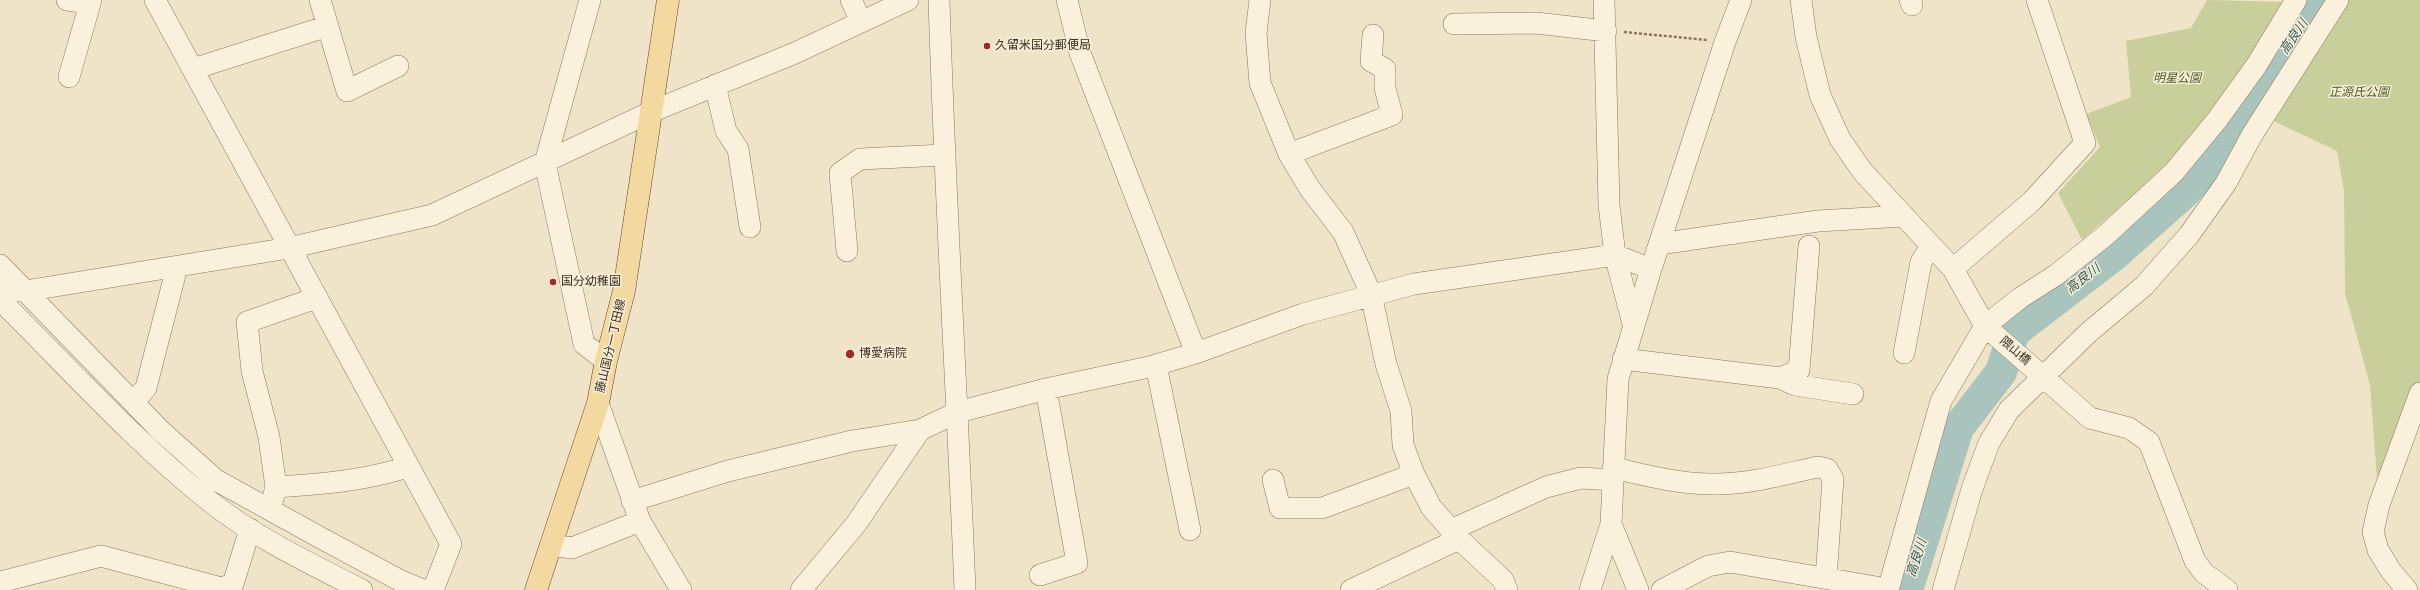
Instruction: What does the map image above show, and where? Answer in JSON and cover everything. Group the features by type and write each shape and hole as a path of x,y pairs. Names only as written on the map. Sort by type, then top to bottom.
{"main road":[{"name":"藤山国分一丁田線","path":"536,590 598,403 606,361 624,291 653,111 668,0"}],"street":[{"path":"67,0 90,2 69,77"},
{"path":"155,0 451,544 433,590"},
{"path":"320,0 347,91 398,66"},
{"path":"590,0 545,163 584,344 606,361"},
{"path":"850,0 861,21"},
{"path":"0,290 25,291 289,248 432,215 653,111 795,53 908,0"},
{"path":"939,0 944,155 958,412 965,590"},
{"path":"1068,0 1080,53 1196,353"},
{"path":"1260,0 1256,33 1260,83 1289,154 1310,188 1344,232 1371,294 1386,364 1400,411 1403,445 1414,474 1431,507 1455,534 1503,580 1507,590"},
{"path":"1604,0 1606,31 1609,205 1614,255 1633,324"},
{"path":"1590,590 1611,524 1618,379 1623,359 1633,324 1725,42 1741,0"},
{"path":"1801,0 1806,37 1820,94 1840,139 1863,172 1953,268 1985,326"},
{"path":"1953,268 2032,201 2085,143 2037,0"},
{"path":"1662,590 1708,566 1730,562 1888,590 1941,401 1985,326 2020,298 2056,275 2106,236 2174,172 2217,120 2256,66 2296,0"},
{"path":"1944,590 1972,489 1989,443 2009,410 2088,333 2144,286 2189,235 2226,183 2252,135 2338,0"},
{"path":"1454,24 1536,23 1606,31"},
{"path":"193,69 328,26"},
{"path":"1289,154 1392,115 1385,88 1385,69 1371,61 1373,35"},
{"path":"715,85 726,131 738,149 750,227"},
{"path":"847,251 840,173 860,159 944,155"},
{"path":"1659,244 1818,221 1904,216"},
{"path":"1780,378 1799,370 1809,246"},
{"path":"1904,353 1921,262 1932,246"},
{"path":"632,501 728,471 852,441 920,430 958,412 1046,389 1156,365 1196,353 1302,314 1371,294 1414,284 1614,255 1651,269"},
{"path":"0,265 161,431 216,480 401,581 423,590"},
{"path":"133,402 146,388 177,267"},
{"path":"270,510 276,487 269,437 252,371 247,322 316,298"},
{"path":"0,300 144,443 208,500 333,583 362,590"},
{"name":"隈山橋","path":"1985,326 2045,376 2090,418 2129,428 2149,442 2195,560 2204,573 2227,590"},
{"path":"1623,359 1780,378 1794,385 1853,394"},
{"path":"1156,365 1190,530"},
{"path":"1040,575 1077,563 1046,389"},
{"path":"2407,590 2391,571 2378,550 2373,532 2379,505 2420,393"},
{"path":"598,403 640,521 681,590"},
{"path":"801,590 856,524 920,430"},
{"path":"276,487 342,483 408,467"},
{"path":"1350,590 1546,487 1581,478 1613,474 1716,484 1761,480 1818,467 1827,469 1833,479 1826,578"},
{"path":"1273,480 1280,508 1322,508 1414,474"},
{"path":"551,545 572,548 640,521"},
{"path":"1611,524 1638,590"},
{"path":"0,582 101,556 221,588 235,587 250,529"}],"path":[{"path":"1606,31 1725,42"}],"green space":[{"name":"明星公園","path":"2207,0 2288,2 2230,89 2170,163 2082,240 2058,193 2100,147 2086,114 2131,97 2126,41 2191,28"},
{"name":"正源氏公園","path":"2337,0 2420,0 2420,414 2379,505 2370,385 2345,293 2344,191 2337,151 2267,118"}],"waterway":[{"name":"高良川","path":"1907,590 1958,428 2001,372 2014,332 2114,255 2185,192 2227,144 2262,85 2320,0"}],"place":[{"name":"久留米国分郵便局","path":"987,46"},
{"name":"国分幼稚園","path":"553,282"},
{"name":"博愛病院","path":"850,354"}]}
